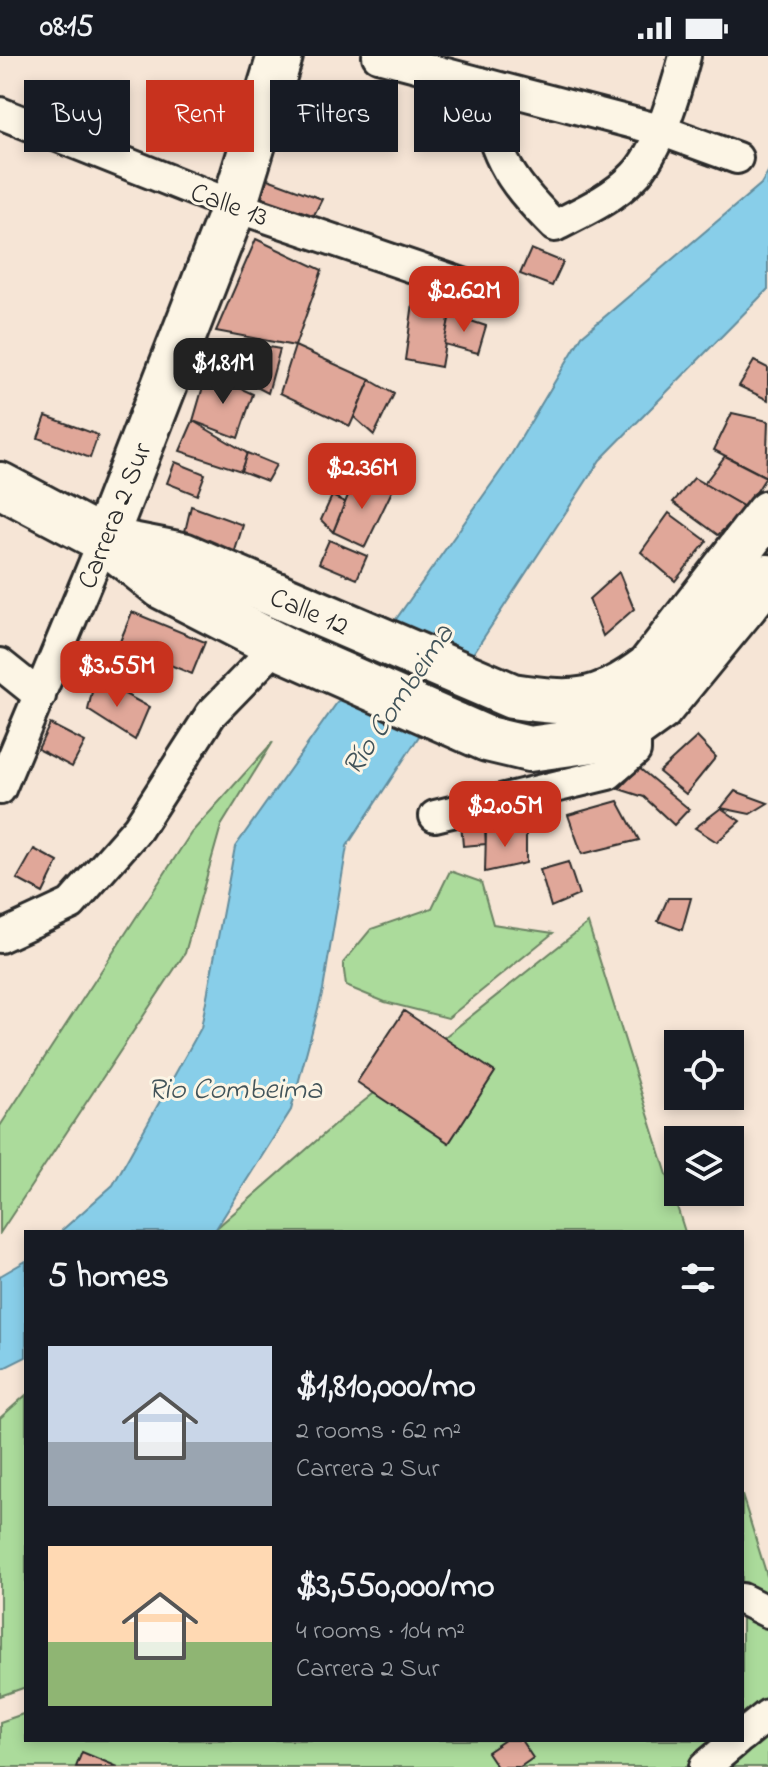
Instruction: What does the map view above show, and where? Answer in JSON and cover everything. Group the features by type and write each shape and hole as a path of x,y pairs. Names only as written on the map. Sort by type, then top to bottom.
{"main road":[{"name":"Carrera 2 Sur","path":"104,540 234,206 280,56"},
{"name":"Calle 12","path":"0,485 104,540 163,587 282,648 487,739 529,749 600,739 635,727"},
{"name":"Calle 12","path":"104,540 183,555 512,696 564,704 593,699 625,685 649,667 768,513"},
{"path":"635,727 678,691 768,577"}],"street":[{"path":"378,56 469,80"},
{"path":"498,152 516,187 555,226 596,205 636,175 673,104 685,56"},
{"path":"520,93 660,130 737,158"},
{"name":"Calle 13","path":"0,113 234,206 463,284"},
{"name":"Carrera 2 Sur","path":"0,789 104,540"},
{"path":"0,937 71,904 138,828 211,714 282,648"},
{"path":"0,664 40,696"},
{"path":"435,816 608,774 635,751 635,727"},
{"path":"744,1600 768,1612"},
{"path":"744,1734 768,1715"},
{"path":"705,1767 735,1742"}],"green space":[{"path":"273,742 221,826 185,953 0,1233 0,1126 191,833"},
{"path":"450,871 481,882 493,924 553,933 448,1018 385,1002 346,986 343,963 371,929 432,908"},
{"path":"588,923 664,1165 664,1206 677,1206 684,1230 214,1230 339,1121"},
{"path":"24,1397 24,1688 0,1696 0,1418"},
{"path":"744,1501 768,1579 768,1767 0,1767 0,1722 24,1714 24,1742 744,1742"}],"water":[{"name":"Rio Combeima","path":"768,172 768,289 600,460 347,846 323,990 291,1110 215,1230 62,1230 113,1185 201,1028 235,847 505,465 582,336 761,184"},
{"path":"24,1262 24,1358 0,1370 0,1276"}],"building":[{"path":"265,178 322,199 308,227 258,207"},
{"path":"256,239 322,270 295,346 216,331"},
{"path":"531,249 563,262 552,286 520,274"},
{"path":"414,296 450,314 441,367 405,360"},
{"path":"450,314 486,326 478,353 444,344"},
{"path":"236,341 280,349 268,393 221,368"},
{"path":"295,346 370,380 350,426 280,393"},
{"path":"754,361 768,368 768,400 739,386"},
{"path":"207,373 253,394 238,438 193,421"},
{"path":"370,380 394,394 374,435 354,417"},
{"path":"732,413 768,421 766,477 714,450"},
{"path":"46,416 98,435 90,458 38,438"},
{"path":"193,421 247,453 241,471 180,451"},
{"path":"247,453 276,465 267,481 241,471"},
{"path":"725,456 766,477 746,508 704,484"},
{"path":"175,462 205,474 197,495 167,483"},
{"path":"356,476 393,489 365,547 333,532"},
{"path":"694,478 746,508 718,535 673,502"},
{"path":"332,496 345,502 333,532 321,520"},
{"path":"191,506 243,525 233,557 183,540"},
{"path":"669,513 707,541 675,581 641,552"},
{"path":"329,540 367,556 357,579 319,563"},
{"path":"619,572 634,609 603,636 589,599"},
{"path":"132,612 205,642 192,674 119,644"},
{"path":"95,678 149,707 135,740 88,710"},
{"path":"50,724 85,742 72,767 38,749"},
{"path":"697,737 716,757 686,794 659,772"},
{"path":"639,768 689,809 674,825 644,797 619,789"},
{"path":"735,791 768,803 750,814 721,808"},
{"path":"618,801 639,840 582,854 568,815"},
{"path":"721,808 740,821 717,842 695,828"},
{"path":"484,816 486,844 463,846 461,823"},
{"path":"526,829 526,863 485,872 486,831"},
{"path":"34,849 58,862 43,893 17,879"},
{"path":"568,862 579,895 551,907 540,870"},
{"path":"668,898 691,898 682,930 658,921"},
{"path":"404,1011 495,1072 449,1143 357,1082"},
{"path":"502,1742 522,1742 533,1758 520,1767 497,1767 487,1752"},
{"path":"82,1752 118,1767 76,1767"}],"water label":[{"name":"Río Combeima","path":"397,699"}]}
